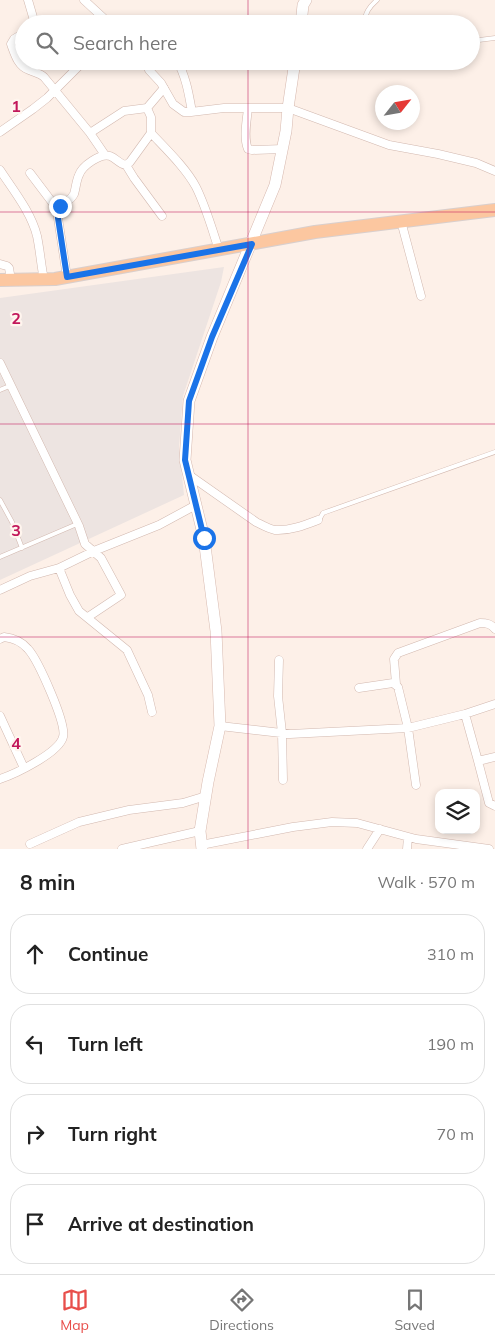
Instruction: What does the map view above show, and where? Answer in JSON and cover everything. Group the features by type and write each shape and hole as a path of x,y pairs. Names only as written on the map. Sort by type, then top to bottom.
{"main road":[{"path":"5,280 55,280 315,232 495,210"}],"street":[{"path":"28,0 32,15"},
{"path":"84,0 100,15"},
{"path":"302,15 306,0"},
{"path":"15,38 11,44 15,55"},
{"path":"29,70 40,74 55,89 105,155"},
{"path":"0,132 34,109 75,70"},
{"path":"149,70 161,82 173,104 184,112 224,108 288,108 389,144 476,163 495,171"},
{"path":"181,70 188,89 192,112"},
{"path":"294,70 286,131 275,185 212,337 189,401 185,460 204,538 216,631 220,726 200,830 202,847 293,827 332,822 357,823 416,839 488,849"},
{"path":"90,134 124,110 147,108 164,88"},
{"path":"126,165 140,150 151,133 152,122 147,108"},
{"path":"248,108 246,137 248,149 283,149"},
{"path":"151,133 177,161 195,185 219,250"},
{"path":"67,277 58,210 74,194 79,173 87,164 105,155 112,156 122,165 126,165 162,216"},
{"path":"0,170 19,199 34,228 44,280"},
{"path":"30,173 58,210"},
{"path":"401,221 421,296"},
{"path":"0,264 9,268 5,280"},
{"path":"0,363 8,382 12,385 85,544 101,558 121,596 88,617"},
{"path":"189,474 256,522 266,527 275,530 296,528 318,520"},
{"path":"0,590 30,576 59,568 94,551 159,525 196,505"},
{"path":"59,568 79,611 127,650 148,694 152,712"},
{"path":"416,785 408,728 396,684 394,659 398,653 480,623 486,623 495,629"},
{"path":"0,639 4,637 17,640 31,652 62,721 64,731 63,739 49,754 0,779"},
{"path":"279,660 278,696 282,733 283,780"},
{"path":"359,688 396,684"},
{"path":"220,726 290,734 408,728 465,714 495,704"},
{"path":"465,714 489,803 495,806"},
{"path":"0,716 24,768"},
{"path":"478,761 495,757"},
{"path":"30,844 79,822 129,810 183,803 206,796"},
{"path":"366,849 380,829"},
{"path":"122,849 200,830"},
{"path":"407,849 408,837"}],"lane":[{"path":"365,15 377,0"},
{"path":"480,40 495,38"},
{"path":"0,390 12,385"},
{"path":"318,520 323,513 495,452"},
{"path":"0,500 12,522 22,548"},
{"path":"0,557 77,524"}],"shaded area":[{"path":"224,267 221,282 183,396 179,447 184,495 0,580 0,298"}],"route":[{"path":"60,206 58,218 67,277 252,244 212,337 189,401 185,460 204,538"}]}
